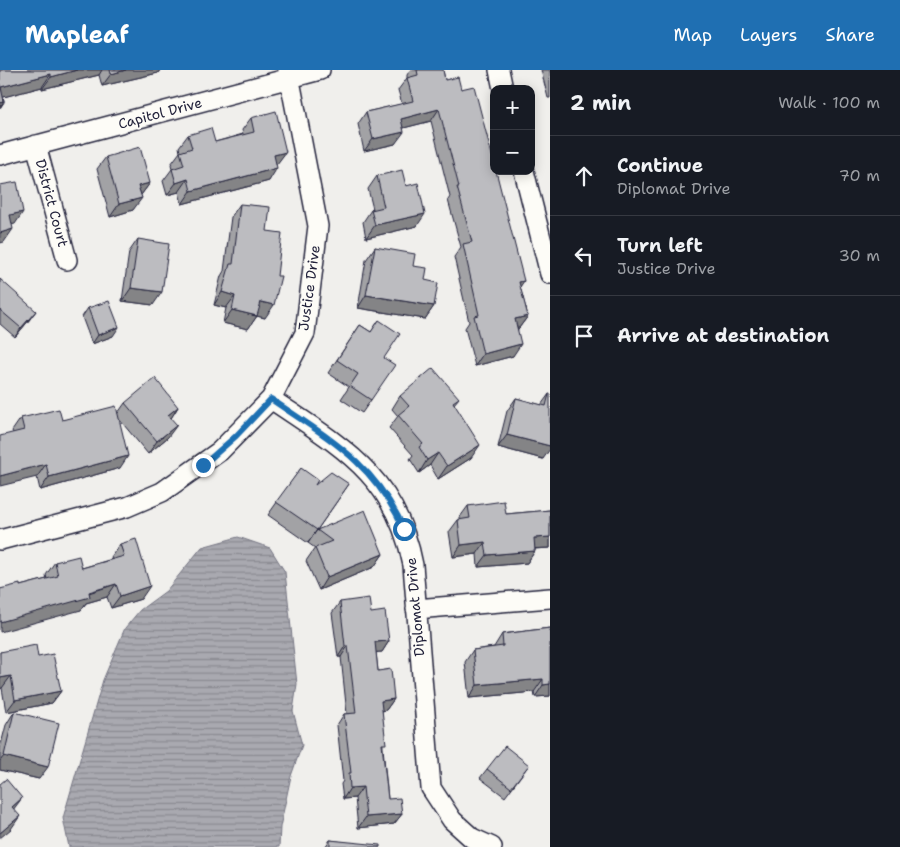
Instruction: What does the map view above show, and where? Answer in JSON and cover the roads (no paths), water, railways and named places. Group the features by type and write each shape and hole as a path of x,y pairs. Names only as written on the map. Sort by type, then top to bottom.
{"street":[{"name":"Capitol Drive","path":"0,155 289,74 320,70"},
{"path":"499,70 502,85"},
{"name":"Justice Drive","path":"0,540 127,507 162,492 220,451 271,399 305,333 318,226 289,74"},
{"name":"District Court","path":"36,145 67,260"},
{"path":"525,175 550,274"},
{"name":"Diplomat Drive","path":"271,399 343,448 375,478 385,492 404,529 409,546 416,609 432,788 469,843 492,847"},
{"path":"416,609 550,598"}]}
